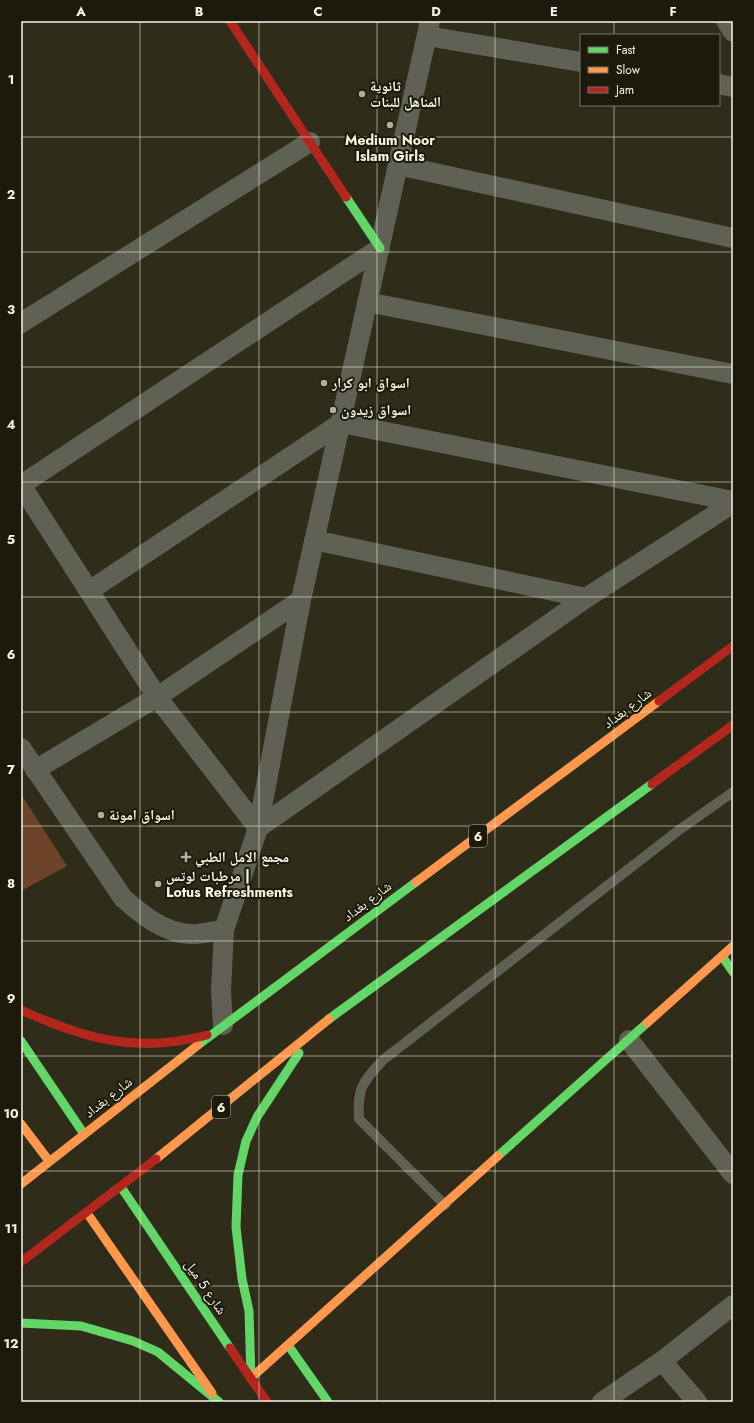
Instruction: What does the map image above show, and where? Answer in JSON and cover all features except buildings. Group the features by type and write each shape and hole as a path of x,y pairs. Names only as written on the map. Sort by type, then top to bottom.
{"main road":[{"path":"230,21 380,248"},
{"name":"شارع بغداد","path":"21,1184 219,1029 733,646"},
{"name":"6","path":"21,1262 121,1187 320,1026 733,725"},
{"path":"251,1378 733,946"},
{"path":"722,956 733,972"},
{"path":"21,1010 74,1032 116,1042 178,1042 219,1029"},
{"path":"251,1378 249,1310 239,1254 235,1217 238,1171 246,1140 258,1113 274,1088 320,1026"},
{"path":"21,1041 84,1134"},
{"path":"21,1124 49,1162"},
{"name":"شارع 5 ميل","path":"121,1187 267,1402"},
{"path":"87,1213 219,1402"},
{"path":"21,1323 48,1323 81,1326 134,1341 158,1352 219,1402"},
{"path":"288,1345 328,1402"}],"street":[{"path":"726,21 733,32"},
{"path":"219,1029 224,930 258,828 301,600 429,29 580,62"},
{"path":"720,84 733,87"},
{"path":"21,323 310,142"},
{"path":"398,165 733,238"},
{"path":"258,828 157,697 21,485 380,248"},
{"path":"367,302 733,374"},
{"path":"89,591 341,423 733,502"},
{"path":"258,828 586,598 733,502"},
{"path":"314,540 586,598"},
{"path":"36,770 157,697 301,600"},
{"path":"21,748 112,884 123,898 135,908 164,927 190,934 224,930"},
{"path":"629,1040 733,1174"},
{"path":"602,1402 662,1361 733,1305"},
{"path":"662,1361 697,1402"}],"lane":[{"path":"444,1205 359,1119 358,1099 365,1080 383,1060 679,830 733,792"}],"shaded area":[{"path":"21,794 67,866 21,891"}],"traffic: fast":[{"path":"346,197 380,248"},
{"path":"329,1019 652,784"},
{"path":"198,1045 416,882"},
{"path":"722,956 733,972"},
{"path":"498,1156 647,1023"},
{"path":"21,1041 84,1134"},
{"path":"251,1378 249,1311 242,1279 236,1227 238,1175 246,1141 257,1117 299,1053"},
{"path":"121,1187 230,1348"},
{"path":"21,1323 81,1326 133,1341 158,1352 219,1402"},
{"path":"288,1345 328,1402"}],"traffic: slow":[{"path":"416,882 659,701"},
{"path":"647,1023 733,946"},
{"path":"156,1159 329,1019"},
{"path":"21,1184 198,1045"},
{"path":"21,1124 49,1161"},
{"path":"251,1378 498,1156"},
{"path":"87,1213 212,1393"}],"traffic: jam":[{"path":"230,21 346,197"},
{"path":"659,701 733,646"},
{"path":"652,784 733,725"},
{"path":"21,1010 67,1029 90,1036 134,1043 182,1041 207,1035"},
{"path":"21,1262 156,1159"},
{"path":"230,1348 267,1402"}],"place":[{"name":"ثانوية المناهل للبنات","path":"362,94"},
{"name":"Medium Noor Islam Girls","path":"390,125"},
{"name":"اسواق ابو كرار","path":"324,383"},
{"name":"اسواق زيدون","path":"333,410"},
{"name":"اسواق امونة","path":"101,815"},
{"name":"مجمع الامل الطبي","path":"186,857"},
{"name":"مرطبات لوتس | Lotus Refreshments","path":"158,884"}]}
